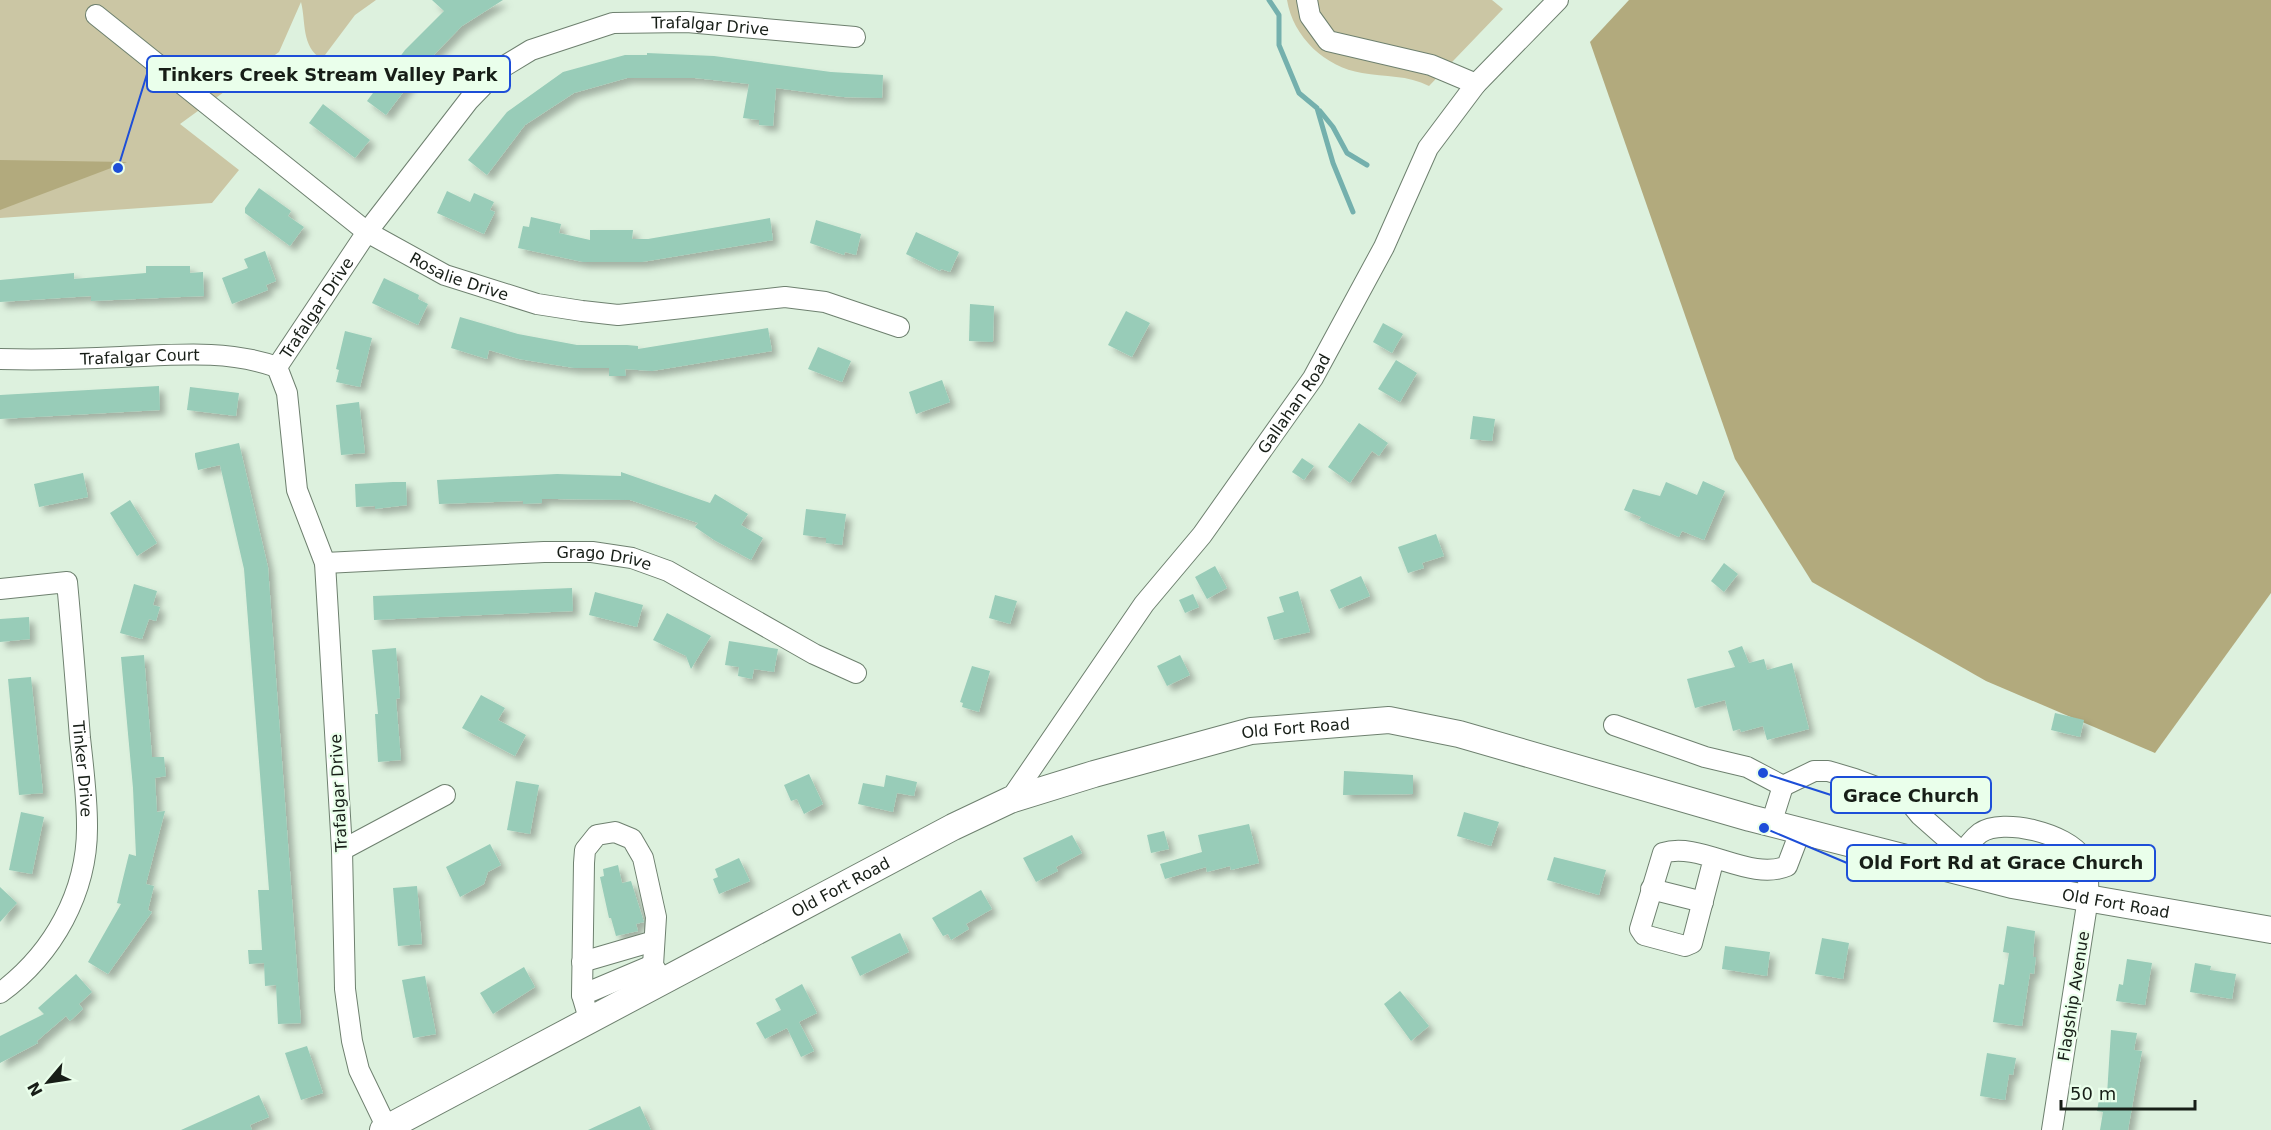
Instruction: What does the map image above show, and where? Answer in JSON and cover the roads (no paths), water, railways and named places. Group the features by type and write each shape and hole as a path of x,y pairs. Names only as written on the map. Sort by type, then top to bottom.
{"main road":[{"name":"Old Fort Road","path":"385,1129 590,1022 658,973 1010,800 1094,774 1251,731 1389,720 1475,739 1800,832 1957,861 2012,885 2271,930"}],"street":[{"path":"1307,0 1310,16 1328,41 1431,65 1476,84"},
{"name":"Gallahan Road","path":"1010,800 1144,604 1202,535 1313,378 1384,247 1428,148 1476,84 1558,0"},
{"name":"Rosalie Drive","path":"96,15 367,232 444,275 537,304 618,315 785,297 825,302 899,327"},
{"name":"Trafalgar Drive","path":"385,1129 359,1070 352,1041 345,989 342,850 325,563 297,490 287,393 277,367 367,232 470,100 498,70 531,50 613,23 687,21 855,37"},
{"name":"Trafalgar Court","path":"0,359 56,360 188,354 234,357 277,367"},
{"name":"Grago Drive","path":"325,563 544,552 592,552 632,558 668,571 814,654 856,673"},
{"name":"Tinker Drive","path":"0,589 67,582 87,825 84,867 66,916 30,968 0,993"},
{"path":"1614,725 1695,754 1747,767 1783,786"},
{"path":"1771,824 1783,786 1814,771 1828,771 1906,798 1957,861"},
{"path":"342,850 445,795"},
{"name":"Flagship Avenue","path":"1957,861 1981,832 1996,826 2011,826 2062,838 2084,859 2088,871 2088,898 2052,1130"},
{"path":"582,995 658,973 654,941 656,917 644,858 632,839 615,832 597,835 585,850 582,995 590,1022"},
{"path":"1714,858 1692,943 1685,946 1644,935 1640,929 1663,853 1673,849 1714,858 1767,870 1779,870 1787,866 1800,832"},
{"path":"1651,889 1703,902"},
{"path":"582,962 654,941"}],"waterway":[{"path":"1269,0 1279,15 1279,45 1299,93 1317,108 1333,163 1353,212"},
{"path":"1320,111 1333,127 1347,153 1367,165"}],"place":[{"name":"Tinkers Creek Stream Valley Park","path":"118,168"},
{"name":"Grace Church","path":"1763,773"},
{"name":"Old Fort Rd at Grace Church","path":"1764,828"}]}
